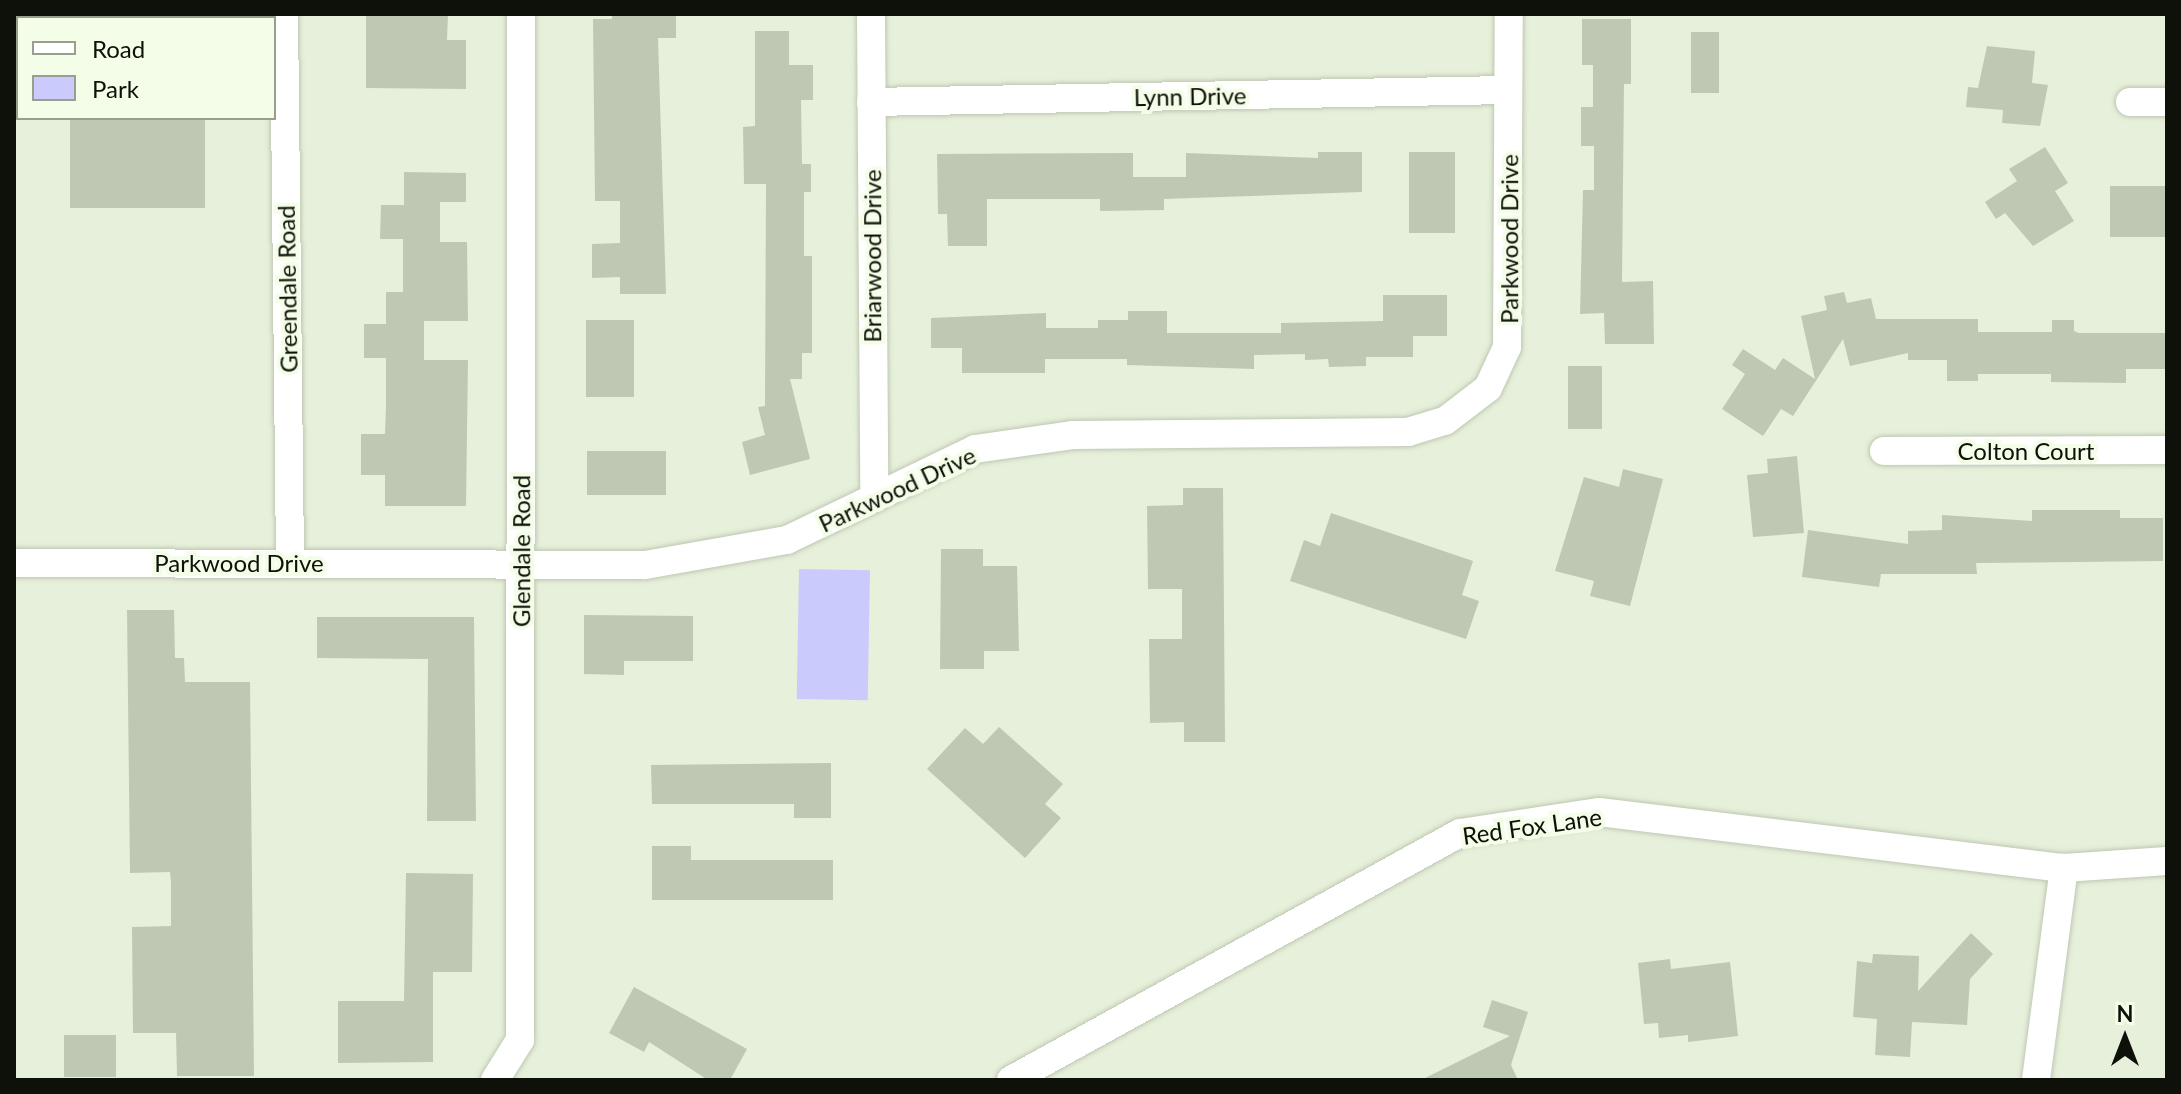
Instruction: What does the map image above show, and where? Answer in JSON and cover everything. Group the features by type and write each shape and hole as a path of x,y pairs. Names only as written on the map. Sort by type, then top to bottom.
{"street":[{"name":"Greendale Road","path":"284,14 290,563"},
{"name":"Glendale Road","path":"495,1080 520,1040 521,14"},
{"name":"Briarwood Drive","path":"871,14 874,498"},
{"name":"Parkwood Drive","path":"14,563 645,565 787,540 975,449 1072,435 1408,432 1468,407 1501,365 1511,318 1509,14"},
{"name":"Lynn Drive","path":"871,102 1508,90"},
{"path":"2130,102 2167,102"},
{"name":"Colton Court","path":"1884,451 2167,450"},
{"name":"Red Fox Lane","path":"1011,1080 1460,833 1599,812 2064,868 2167,861"},
{"path":"2036,1080 2064,868"}],"green space":[{"path":"799,569 870,570 868,700 797,699"}],"building":[{"path":"366,14 448,14 447,40 466,40 466,89 366,88"},
{"path":"612,14 676,14 676,38 658,38 666,294 620,294 620,277 592,278 592,244 620,243 620,201 595,201 593,19 612,19"},
{"path":"1582,19 1631,19 1631,84 1624,84 1622,282 1653,281 1654,344 1605,344 1604,313 1580,314 1583,190 1594,190 1594,146 1581,146 1581,107 1593,107 1593,65 1582,65"},
{"path":"755,31 789,31 789,65 813,65 813,100 801,100 802,164 811,164 811,192 804,192 804,256 812,256 812,353 802,353 802,379 790,379 810,459 750,475 742,442 765,435 758,407 765,406 766,184 744,184 743,127 755,126"},
{"path":"1691,32 1719,32 1719,93 1691,93"},
{"path":"1987,46 2035,51 2032,83 2048,85 2040,126 2002,123 2003,110 1966,107 1968,87 1978,88"},
{"path":"70,120 205,120 205,208 70,208"},
{"path":"2045,147 2068,183 2055,191 2074,221 2033,246 2005,213 1996,219 1985,202 2017,181 2009,169"},
{"path":"1318,152 1362,152 1362,192 1164,199 1164,210 1100,211 1100,199 987,199 987,246 948,246 947,214 938,214 937,154 1133,153 1133,177 1186,177 1186,153 1318,158"},
{"path":"1409,152 1455,152 1455,233 1409,233"},
{"path":"404,172 466,173 466,202 440,202 440,242 467,242 468,321 424,321 424,360 468,360 466,506 385,506 385,475 361,475 361,434 385,434 386,406 386,358 364,358 364,324 386,324 386,292 403,292 403,239 380,239 381,205 404,205"},
{"path":"2110,186 2167,186 2167,237 2110,237"},
{"path":"1844,292 1847,303 1871,298 1876,319 1978,319 1978,332 2052,332 2052,320 2074,320 2074,331 2079,333 2167,333 2167,369 2126,369 2126,383 2051,382 2051,374 1978,374 1978,381 1947,381 1947,360 1908,360 1908,353 1850,366 1843,339 1793,416 1781,409 1763,436 1722,409 1745,374 1732,365 1743,349 1775,370 1783,358 1815,379 1801,316 1827,310 1824,296"},
{"path":"1383,295 1447,295 1447,336 1413,336 1413,357 1366,357 1366,366 1329,367 1328,359 1305,360 1305,354 1254,355 1254,369 1127,365 1127,359 1045,359 1045,373 962,373 962,348 931,348 931,318 1046,313 1046,328 1098,328 1098,320 1128,320 1128,311 1167,311 1167,333 1281,333 1281,323 1383,321"},
{"path":"586,320 634,320 634,397 586,397"},
{"path":"1568,366 1602,366 1602,429 1568,429"},
{"path":"587,451 666,451 666,495 587,495"},
{"path":"1797,456 1804,533 1753,537 1747,475 1768,473 1767,459"},
{"path":"1623,469 1663,479 1630,606 1590,596 1594,581 1555,571 1584,477 1619,487"},
{"path":"1183,488 1223,488 1225,742 1184,742 1184,722 1150,723 1149,639 1182,639 1182,589 1148,589 1147,506 1183,505"},
{"path":"2032,510 2120,510 2120,518 2163,518 2163,561 1976,563 1977,574 1881,574 1879,587 1802,577 1808,530 1908,544 1908,531 1942,530 1942,515 2032,521"},
{"path":"1331,513 1473,561 1462,595 1479,601 1466,639 1290,581 1304,540 1320,546"},
{"path":"941,549 983,549 983,566 1017,566 1019,651 984,651 984,669 940,669"},
{"path":"127,610 174,610 175,658 184,658 185,682 250,682 254,1076 177,1076 176,1033 133,1033 132,927 171,926 171,882 170,872 130,873"},
{"path":"584,615 693,616 693,661 624,661 624,675 584,674"},
{"path":"317,617 474,617 476,821 427,821 428,659 317,658"},
{"path":"999,727 1063,784 1045,804 1061,818 1025,858 927,769 965,728 983,744"},
{"path":"831,763 831,818 794,818 794,804 652,804 651,765"},
{"path":"652,846 691,846 691,860 833,860 833,900 652,900"},
{"path":"406,873 473,874 472,972 433,972 433,1062 338,1063 338,1001 404,1001"},
{"path":"1971,933 1993,954 1970,979 1967,1025 1912,1022 1910,1057 1875,1055 1877,1019 1853,1017 1857,961 1872,963 1873,954 1919,956 1918,991"},
{"path":"1670,959 1671,969 1730,962 1738,1036 1688,1042 1688,1035 1659,1038 1658,1023 1644,1024 1638,963"},
{"path":"634,987 747,1049 730,1080 708,1080 649,1042 644,1052 609,1033"},
{"path":"1492,1000 1528,1012 1511,1065 1518,1080 1421,1080 1510,1036 1483,1027"},
{"path":"64,1035 116,1035 116,1077 64,1077"}]}
